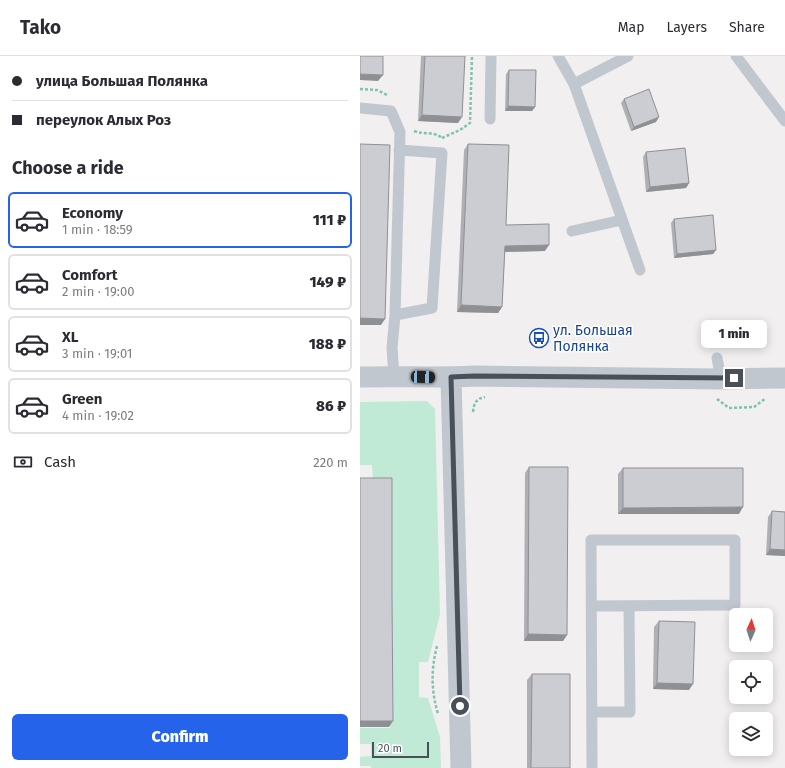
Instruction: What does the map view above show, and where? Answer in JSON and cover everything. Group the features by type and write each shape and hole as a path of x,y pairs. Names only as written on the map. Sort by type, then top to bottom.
{"street":[{"path":"360,377 474,376 785,378"},
{"path":"451,377 461,768"}],"lane":[{"path":"490,119 491,56"},
{"path":"558,56 574,84 640,270"},
{"path":"574,84 628,56"},
{"path":"736,56 785,121"},
{"path":"360,108 391,111 400,132 395,315 392,348 394,376"},
{"path":"395,315 432,308 442,153 399,150"},
{"path":"572,230 622,220"},
{"path":"717,358 721,378"},
{"path":"591,606 735,605 735,540 591,540 591,606 592,768"},
{"path":"592,712 630,712 629,606"}],"path":[{"path":"442,138 460,130 470,123 472,56"}],"green space":[{"path":"427,401 435,409 440,614 428,662 419,662 419,697 428,698 440,737 441,768 371,768 371,766 360,766 360,757 371,756 371,744 360,744 360,728 390,728 389,603 360,594 373,482 372,465 360,465 360,402"}],"building":[{"path":"360,56 383,56 383,75 360,74"},
{"path":"425,56 465,56 462,117 422,115"},
{"path":"509,70 536,70 535,107 508,106"},
{"path":"649,89 659,117 634,127 624,99"},
{"path":"360,144 390,145 385,319 360,318"},
{"path":"468,144 509,145 506,225 549,224 549,245 505,246 502,307 461,305"},
{"path":"685,148 689,183 650,187 646,152"},
{"path":"713,215 716,250 677,254 674,219"},
{"path":"529,467 568,467 567,635 528,634"},
{"path":"623,468 743,468 743,507 623,508"},
{"path":"360,478 392,478 393,721 360,721"},
{"path":"772,511 785,512 785,550 770,549"},
{"path":"659,621 695,622 693,684 657,683"},
{"path":"532,674 570,674 570,768 531,768"}],"place":[{"name":"ул. Большая Полянка","path":"539,338"}],"route":[{"path":"460,706 451,377 734,378"}]}
